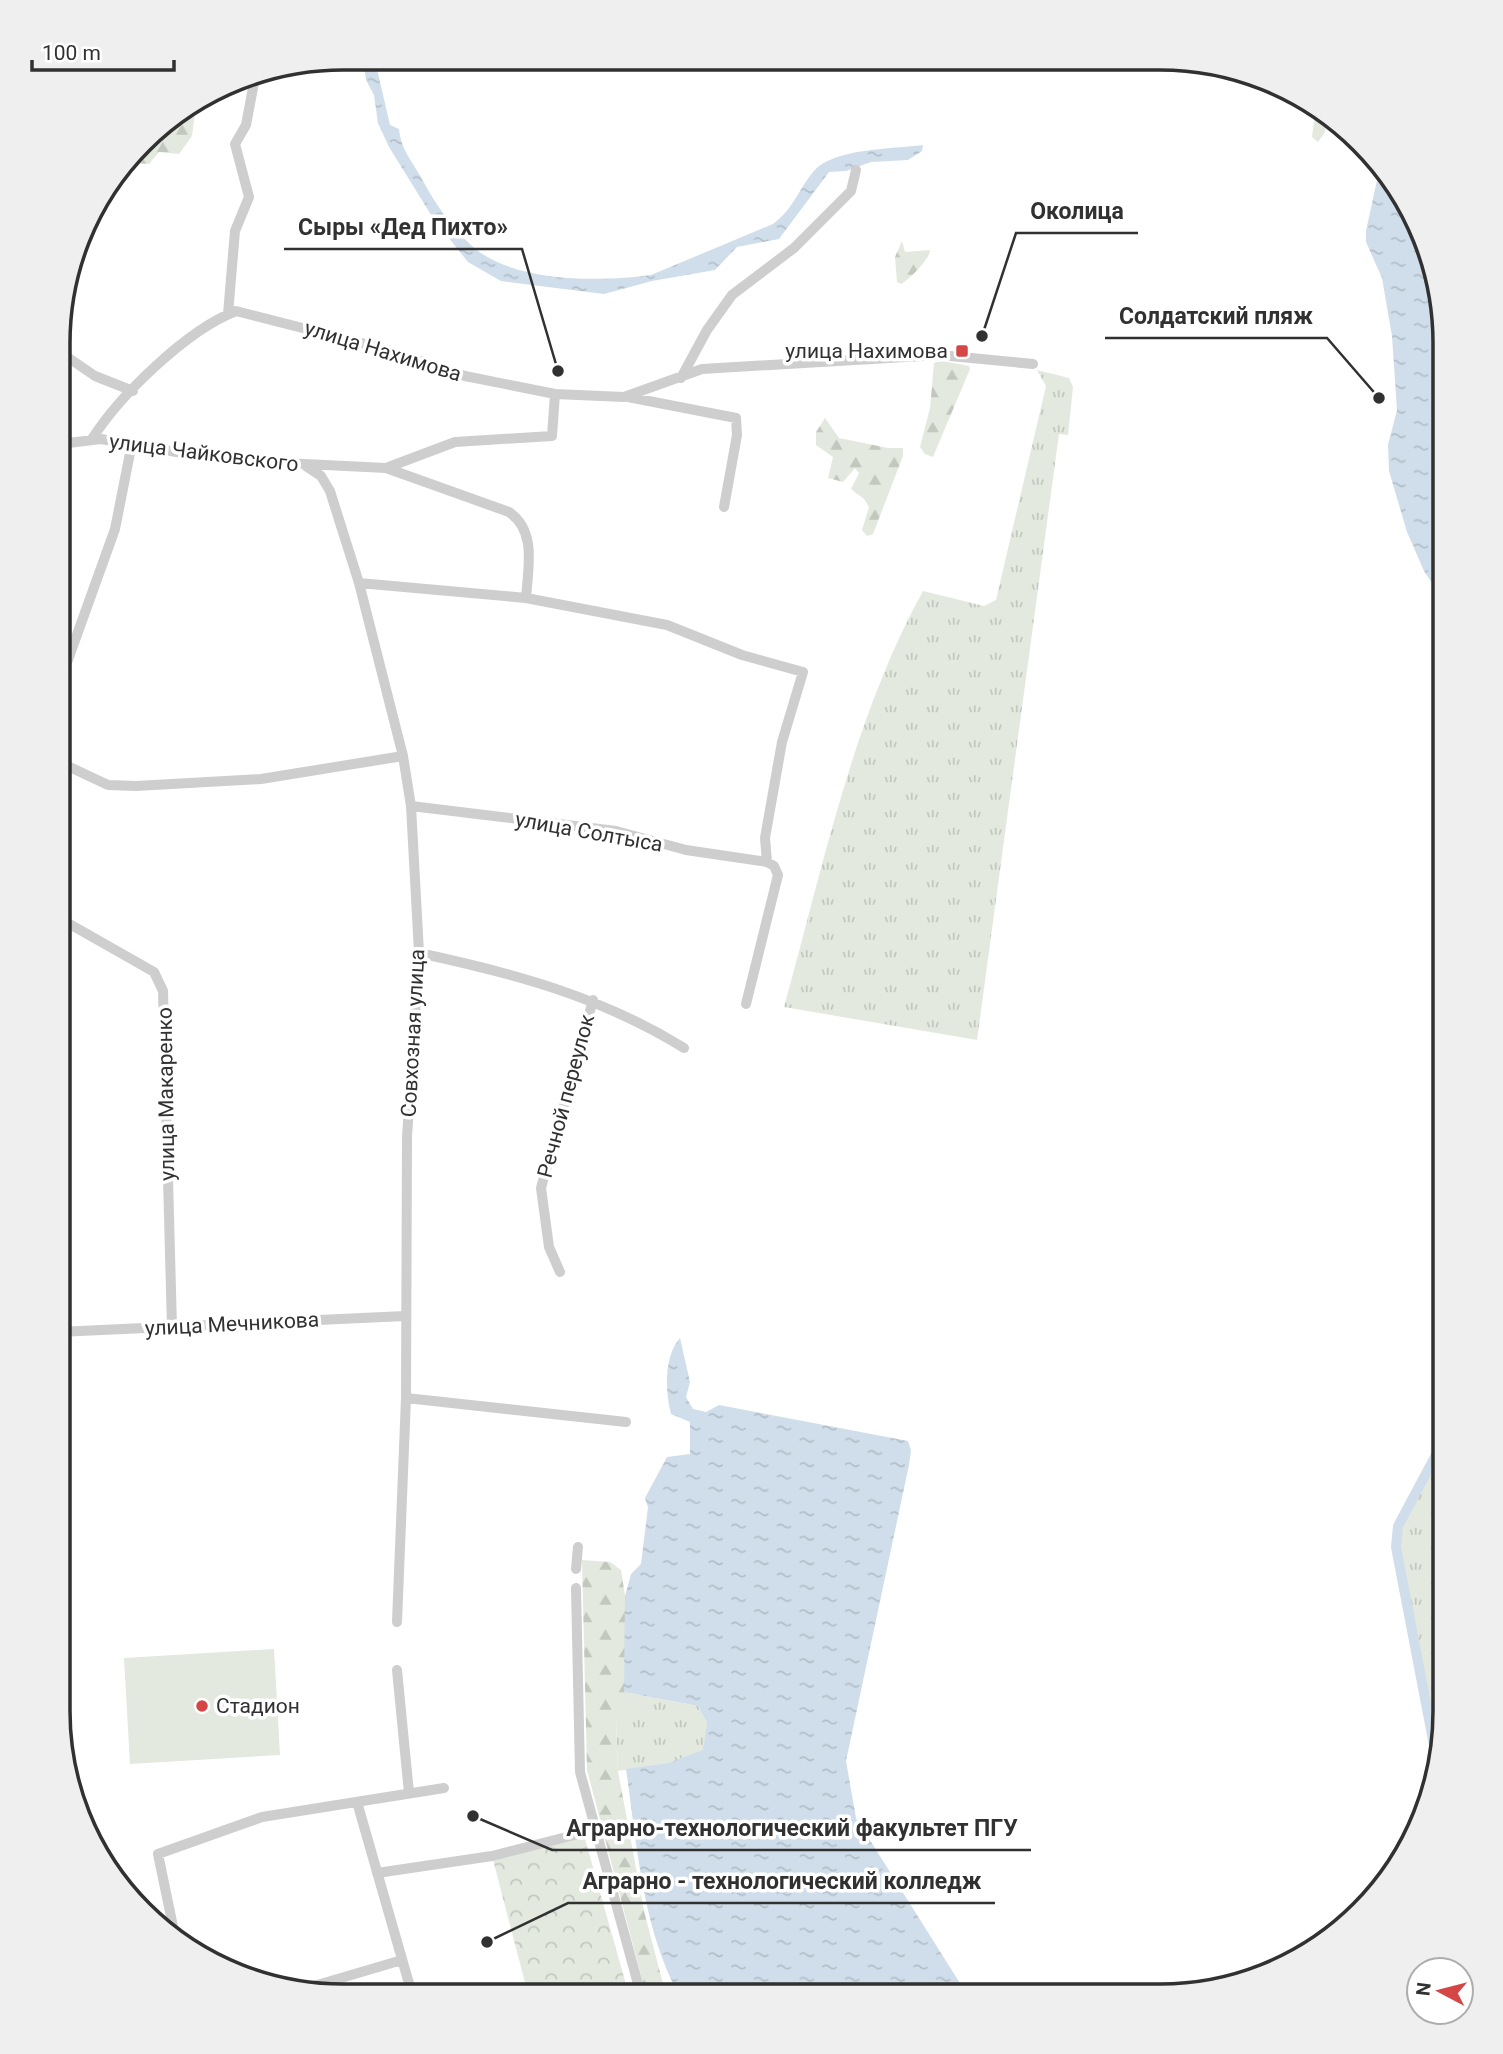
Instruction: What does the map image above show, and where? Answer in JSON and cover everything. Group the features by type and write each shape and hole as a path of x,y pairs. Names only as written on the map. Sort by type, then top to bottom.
{"street":[{"path":"92,439 152,369 228,314 235,231 249,197 235,144 246,125 254,85"},
{"path":"681,379 707,330 732,295 794,248 851,191 856,170"},
{"name":"улица Нахимова","path":"228,314 247,312 381,348 465,376 555,394 624,397 681,379 702,369 940,355 1033,364"},
{"path":"70,359 95,376 133,391"},
{"name":"улица Чайковского","path":"70,442 92,439 132,443 223,460 386,468 455,442 552,436 555,394"},
{"path":"624,397 722,413 736,418 737,435 724,507"},
{"path":"70,654 115,528 132,443"},
{"name":"Совхозная улица","path":"306,466 321,476 330,491 359,583 403,756 411,806 419,953 407,1137 406,1398 397,1622"},
{"path":"386,468 519,518 527,532 526,598"},
{"path":"359,583 526,598 667,625 741,655 803,672 782,743 765,838 767,862 774,866 778,875 746,1004"},
{"path":"70,767 108,785 136,786 261,779 403,756"},
{"name":"улица Солтыса","path":"411,806 617,831 686,850 767,862"},
{"name":"улица Макаренко","path":"70,924 154,972 160,980 172,1328"},
{"name":"Речной переулок","path":"419,953 502,971 593,1000 684,1048"},
{"name":"Речной переулок","path":"560,1272 548,1247 541,1188 593,1000"},
{"name":"улица Мечникова","path":"70,1332 405,1316"},
{"path":"406,1398 626,1422"},
{"path":"576,1569 578,1547"},
{"path":"576,1588 580,1772 638,1984"},
{"path":"397,1670 409,1793"},
{"path":"173,1924 158,1854 262,1818 443,1788"},
{"path":"357,1802 409,1984"},
{"path":"377,1873 492,1856 594,1829"},
{"path":"324,1983 402,1960"}],"green space":[{"path":"195,114 192,136 179,154 159,152 149,164 138,163 163,138"},
{"path":"1314,118 1326,126 1318,142 1312,137"},
{"path":"902,241 905,252 930,250 918,269 901,284 897,282 895,257"},
{"path":"942,361 969,366 970,369 933,457 925,454 920,447 930,408 934,363"},
{"path":"1037,370 1069,378 1073,387 1068,435 1059,434 977,1040 784,1007 842,794 859,742 877,690 923,591 984,606 996,600 1046,386"},
{"path":"825,418 839,438 888,448 903,448 903,456 873,534 867,536 862,530 869,507 864,499 851,489 859,473 855,468 843,482 828,478 833,457 816,445 816,432"},
{"path":"1433,1466 1432,1733 1396,1547 1398,1526"},
{"path":"582,1560 610,1562 621,1570 625,1596 625,1709 616,1721 618,1771 644,1911 663,1984 643,1984 587,1770"},
{"name":"Стадион","path":"274,1649 280,1755 130,1764 124,1658"},
{"path":"624,1692 698,1706 707,1723 704,1750 668,1763 618,1771 616,1720 625,1709"},
{"path":"583,1832 626,1984 525,1984 492,1856"}],"water":[{"path":"365,70 377,70 390,125 399,129 402,144 433,198 464,238 488,257 509,267 557,277 607,279 651,275 773,224 791,206 813,172 834,158 864,151 923,145 922,151 908,160 871,162 846,171 829,172 779,239 737,247 715,270 652,281 604,294 501,281 468,262 433,218 389,147 378,123 374,95 366,80"},
{"path":"1378,178 1412,238 1424,272 1431,307 1433,585 1407,532 1389,471 1388,445 1397,410 1392,336 1382,278 1366,242"},
{"path":"680,1338 690,1382 686,1397 693,1409 706,1412 719,1405 908,1441 911,1450 909,1465 846,1761 856,1818 960,1984 674,1984 667,1969 649,1914 643,1885 626,1769 668,1763 703,1750 707,1723 698,1706 624,1692 625,1596 631,1574 641,1564 648,1507 645,1498 667,1457 690,1454 690,1422 671,1414 668,1395 667,1374 675,1345"}],"waterway":[{"path":"1432,1733 1396,1547 1398,1526 1433,1460"}],"place":[{"name":"Околица","path":"982,336"},
{"name":"улица Нахимова","path":"962,351"},
{"name":"Сыры «Дед Пихто»","path":"558,371"},
{"name":"Солдатский пляж","path":"1379,398"},
{"name":"Стадион","path":"202,1706"},
{"name":"Аграрно-технологический факультет ПГУ","path":"473,1816"},
{"name":"Аграрно - технологический колледж","path":"487,1942"}]}
